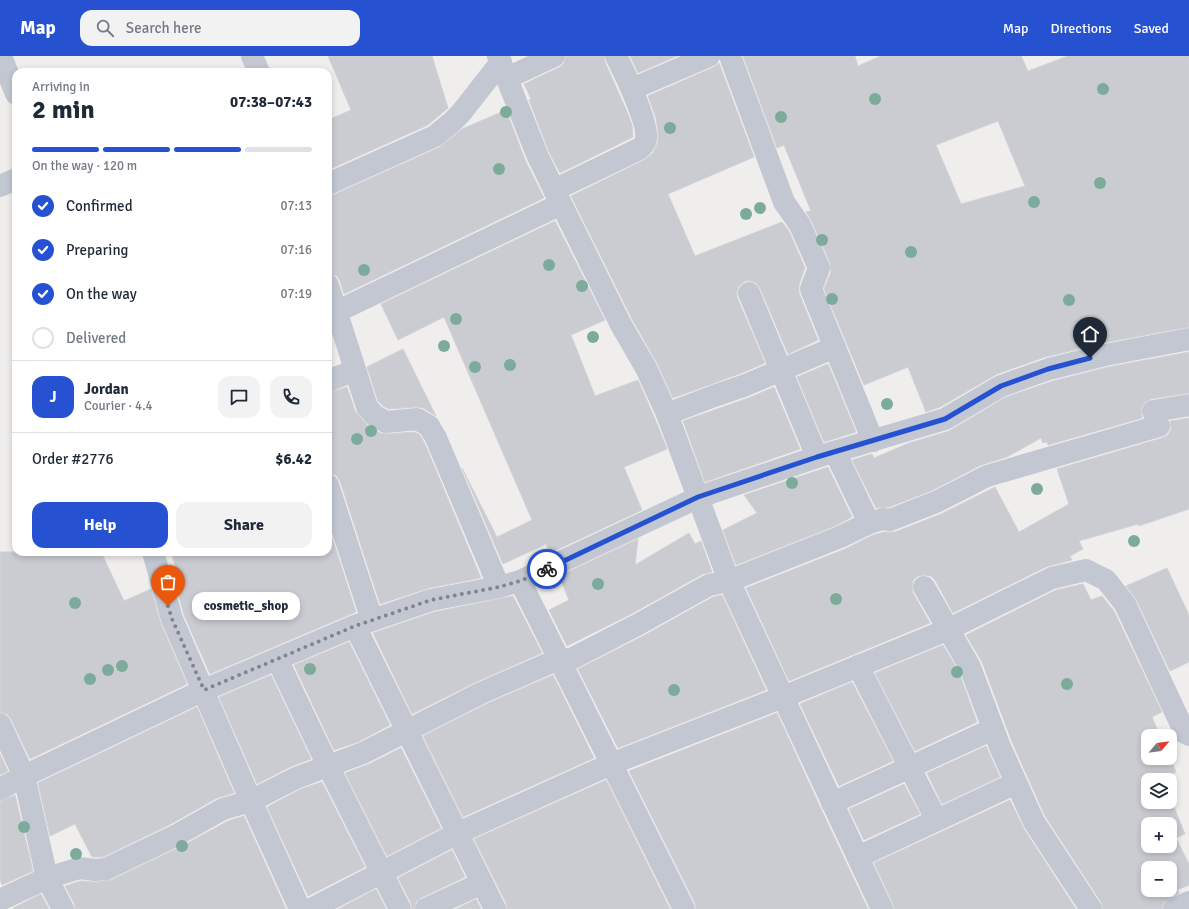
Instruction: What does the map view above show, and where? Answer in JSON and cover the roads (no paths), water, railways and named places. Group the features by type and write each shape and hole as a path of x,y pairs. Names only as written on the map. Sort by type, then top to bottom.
{"street":[{"path":"252,56 257,68"},
{"path":"332,182 435,136 452,122 502,65 554,56"},
{"path":"336,312 558,197 644,145 646,130 632,89 616,56"},
{"path":"632,89 709,56"},
{"path":"730,56 784,202 800,225 819,268 812,289 873,441"},
{"path":"502,65 538,157 621,325 646,368 667,414 729,581 882,909"},
{"path":"2,66 12,86"},
{"path":"0,186 12,181"},
{"path":"749,293 782,370 826,454 869,523"},
{"path":"332,298 367,407 375,416 386,422 417,419 429,426 436,438 499,587"},
{"path":"0,789 24,776 204,690 363,623 431,600 499,587 520,581 698,497 826,454 945,419 1001,386 1048,369 1104,355 1189,339"},
{"path":"667,414 746,385 835,347"},
{"path":"332,379 356,370"},
{"path":"0,900 47,878 80,868 95,870 106,869 175,836 223,809 251,801 296,778 363,753 481,693 559,659 571,659 637,625 709,585 729,581 840,537 869,523 882,519 890,520 936,502 987,476 1159,426 1153,412 1189,405"},
{"path":"332,501 363,623 407,730 495,909"},
{"path":"154,556 172,619 251,801 301,908 382,872 458,833 611,764 948,630 1052,578 1086,570 1106,580 1125,604 1185,733 1189,735"},
{"path":"520,581 684,909"},
{"path":"924,587 970,667 993,729 1034,822 1091,909"},
{"path":"277,659 328,766 400,909"},
{"path":"858,666 936,819"},
{"path":"0,724 24,776 47,878 62,909"},
{"path":"832,803 993,729"},
{"path":"858,857 936,819 1016,783"},
{"path":"426,909 482,883"},
{"path":"1174,909 1189,902"}],"place":[{"name":"cosmetic_shop","path":"168,606"}]}
